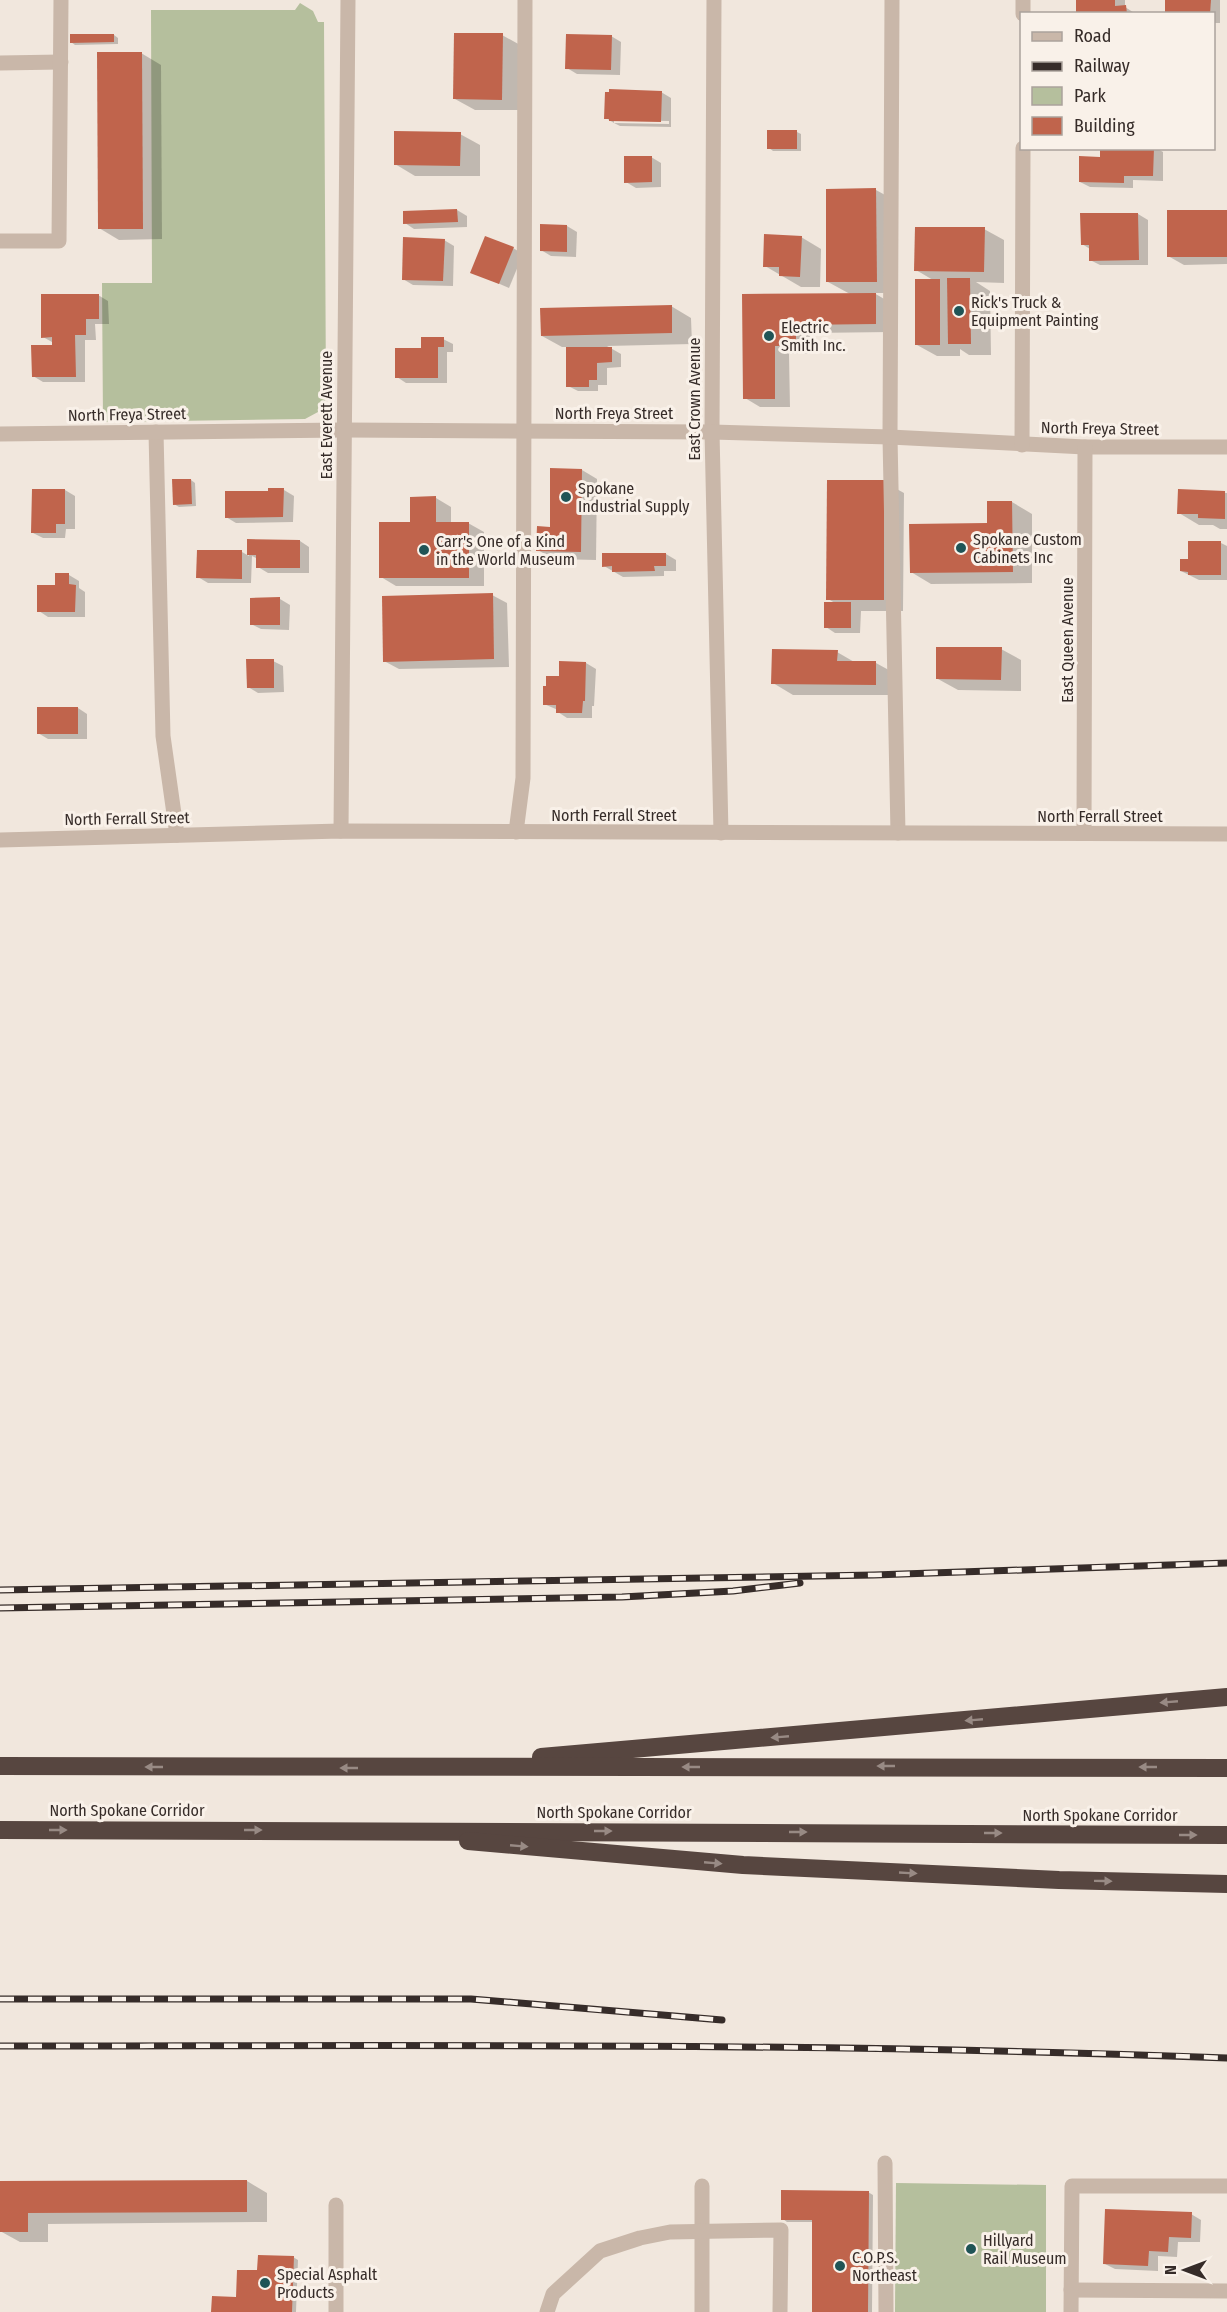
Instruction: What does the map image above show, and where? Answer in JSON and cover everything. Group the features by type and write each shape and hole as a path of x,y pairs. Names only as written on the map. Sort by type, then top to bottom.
{"highway":[{"path":"382,1768 508,1760 1227,1697"},
{"path":"0,1766 1227,1768"},
{"name":"North Spokane Corridor","path":"0,1830 1227,1835"},
{"path":"335,1830 743,1865 987,1877 1227,1884"}],"street":[{"path":"0,241 59,241 61,0"},
{"name":"East Everett Avenue","path":"341,831 348,0"},
{"path":"516,832 523,778 525,0"},
{"name":"East Crown Avenue","path":"714,0 712,432 721,833"},
{"path":"892,0 890,437 898,833"},
{"path":"0,63 61,62"},
{"path":"1022,445 1023,150"},
{"name":"North Freya Street","path":"0,434 344,430 712,432 890,437 1085,447 1227,447"},
{"path":"156,432 162,717 169,790 177,835"},
{"name":"East Queen Avenue","path":"1084,833 1085,447"},
{"name":"North Ferrall Street","path":"0,840 341,831 1227,834"},
{"path":"885,2163 886,2312"},
{"path":"702,2186 702,2312"},
{"path":"1071,2312 1072,2186 1227,2186"},
{"path":"336,2205 336,2312"},
{"path":"547,2312 552,2294 600,2250 668,2232 781,2230 780,2312"},
{"path":"1071,2290 1227,2291"}],"green space":[{"path":"300,3 313,11 318,22 324,22 326,399 318,412 305,419 103,422 102,283 152,283 151,10 295,10"},
{"name":"Hillyard Rail Museum","path":"896,2183 1046,2185 1046,2312 895,2312"}],"building":[{"path":"1076,0 1115,0 1115,6 1126,5 1127,12 1076,12"},
{"path":"1165,0 1211,0 1210,12 1165,12"},
{"path":"454,33 503,33 502,100 453,99"},
{"path":"70,34 114,34 114,42 70,43"},
{"path":"566,34 612,35 611,70 565,69"},
{"path":"97,52 142,52 143,229 98,229"},
{"path":"609,89 662,91 661,122 604,119 605,92 609,92"},
{"path":"767,130 797,130 797,149 767,149"},
{"path":"394,131 461,132 460,166 394,165"},
{"path":"1100,150 1154,150 1153,176 1124,176 1124,183 1079,182 1079,156 1100,157"},
{"path":"624,156 652,156 652,182 624,183"},
{"path":"876,188 877,282 826,282 826,189"},
{"path":"457,209 458,222 403,224 403,211"},
{"path":"1167,210 1227,210 1227,257 1167,257"},
{"path":"1080,213 1138,213 1139,260 1089,261 1089,245 1081,245"},
{"path":"540,224 567,225 567,252 540,251"},
{"path":"915,227 985,227 984,272 914,271"},
{"path":"764,234 802,236 800,277 779,276 779,267 763,267"},
{"path":"485,236 514,247 499,284 470,273"},
{"path":"403,237 445,239 443,281 402,280"},
{"name":"Rick's Truck & Equipment Painting","path":"947,278 970,278 971,344 948,344"},
{"path":"915,279 940,279 940,345 915,345"},
{"name":"Electric Smith Inc.","path":"876,293 876,324 796,325 796,346 775,346 775,399 743,399 742,294"},
{"path":"41,294 99,294 99,319 86,319 86,335 75,335 76,377 32,377 31,345 52,345 52,337 41,338"},
{"path":"672,305 672,333 541,336 540,308"},
{"path":"421,337 444,337 444,347 438,347 438,378 395,378 395,348 421,348"},
{"path":"566,347 612,347 612,362 597,363 597,380 589,380 589,387 566,387"},
{"name":"Spokane Industrial Supply","path":"550,468 582,469 581,552 536,551 537,526 550,527"},
{"path":"172,479 191,479 192,504 173,505"},
{"path":"827,480 884,480 884,600 826,600"},
{"path":"268,488 284,488 283,517 225,518 225,491 268,491"},
{"path":"32,489 65,489 65,524 56,524 56,533 31,533"},
{"path":"1178,489 1225,491 1225,519 1198,518 1198,514 1177,514"},
{"name":"Carr's One of a Kind in the World Museum","path":"436,496 436,522 469,522 469,578 379,578 379,522 410,522 410,497"},
{"name":"Spokane Custom Cabinets Inc","path":"987,501 1012,501 1013,572 910,573 909,524 987,523"},
{"path":"247,539 300,540 300,568 256,568 256,555 247,555"},
{"path":"1188,541 1221,541 1221,575 1188,575 1188,572 1180,571 1180,559 1188,559"},
{"path":"197,550 242,550 242,579 196,578"},
{"path":"602,553 666,553 666,566 654,566 655,571 612,572 612,566 602,567"},
{"path":"55,573 69,573 69,584 76,585 75,612 37,612 37,585 55,585"},
{"path":"493,593 494,659 383,662 382,596"},
{"path":"280,597 280,625 250,625 250,598"},
{"path":"824,602 851,602 851,628 824,628"},
{"path":"936,647 1002,647 1001,680 936,679"},
{"path":"772,649 838,650 837,661 876,661 876,685 771,684"},
{"path":"246,659 274,659 274,688 247,688"},
{"path":"559,661 586,662 585,701 583,701 582,713 556,713 556,705 543,705 543,686 546,686 546,676 559,676"},
{"path":"37,707 78,707 78,734 37,734"},
{"path":"247,2180 247,2212 28,2213 28,2232 0,2232 0,2181"},
{"name":"C.O.P.S. Northeast","path":"781,2190 869,2191 868,2312 812,2312 812,2220 781,2220"},
{"path":"1105,2209 1192,2212 1191,2238 1169,2237 1168,2252 1149,2251 1148,2266 1103,2264"},
{"name":"Special Asphalt Products","path":"258,2255 294,2256 292,2312 211,2312 212,2296 236,2297 237,2270 257,2270"}],"railway":[{"path":"0,1590 874,1575 1227,1563"},
{"path":"0,1608 622,1597 733,1591 800,1583"},
{"path":"0,1999 471,1999 722,2020"},
{"path":"0,2046 767,2047 1227,2058"}],"place":[{"name":"Rick's Truck & Equipment Painting","path":"959,311"},
{"name":"Electric Smith Inc.","path":"769,336"},
{"name":"Spokane Industrial Supply","path":"566,497"},
{"name":"Spokane Custom Cabinets Inc","path":"961,548"},
{"name":"Carr's One of a Kind in the World Museum","path":"424,550"},
{"name":"Hillyard Rail Museum","path":"971,2249"},
{"name":"C.O.P.S. Northeast","path":"840,2266"},
{"name":"Special Asphalt Products","path":"265,2283"}]}
